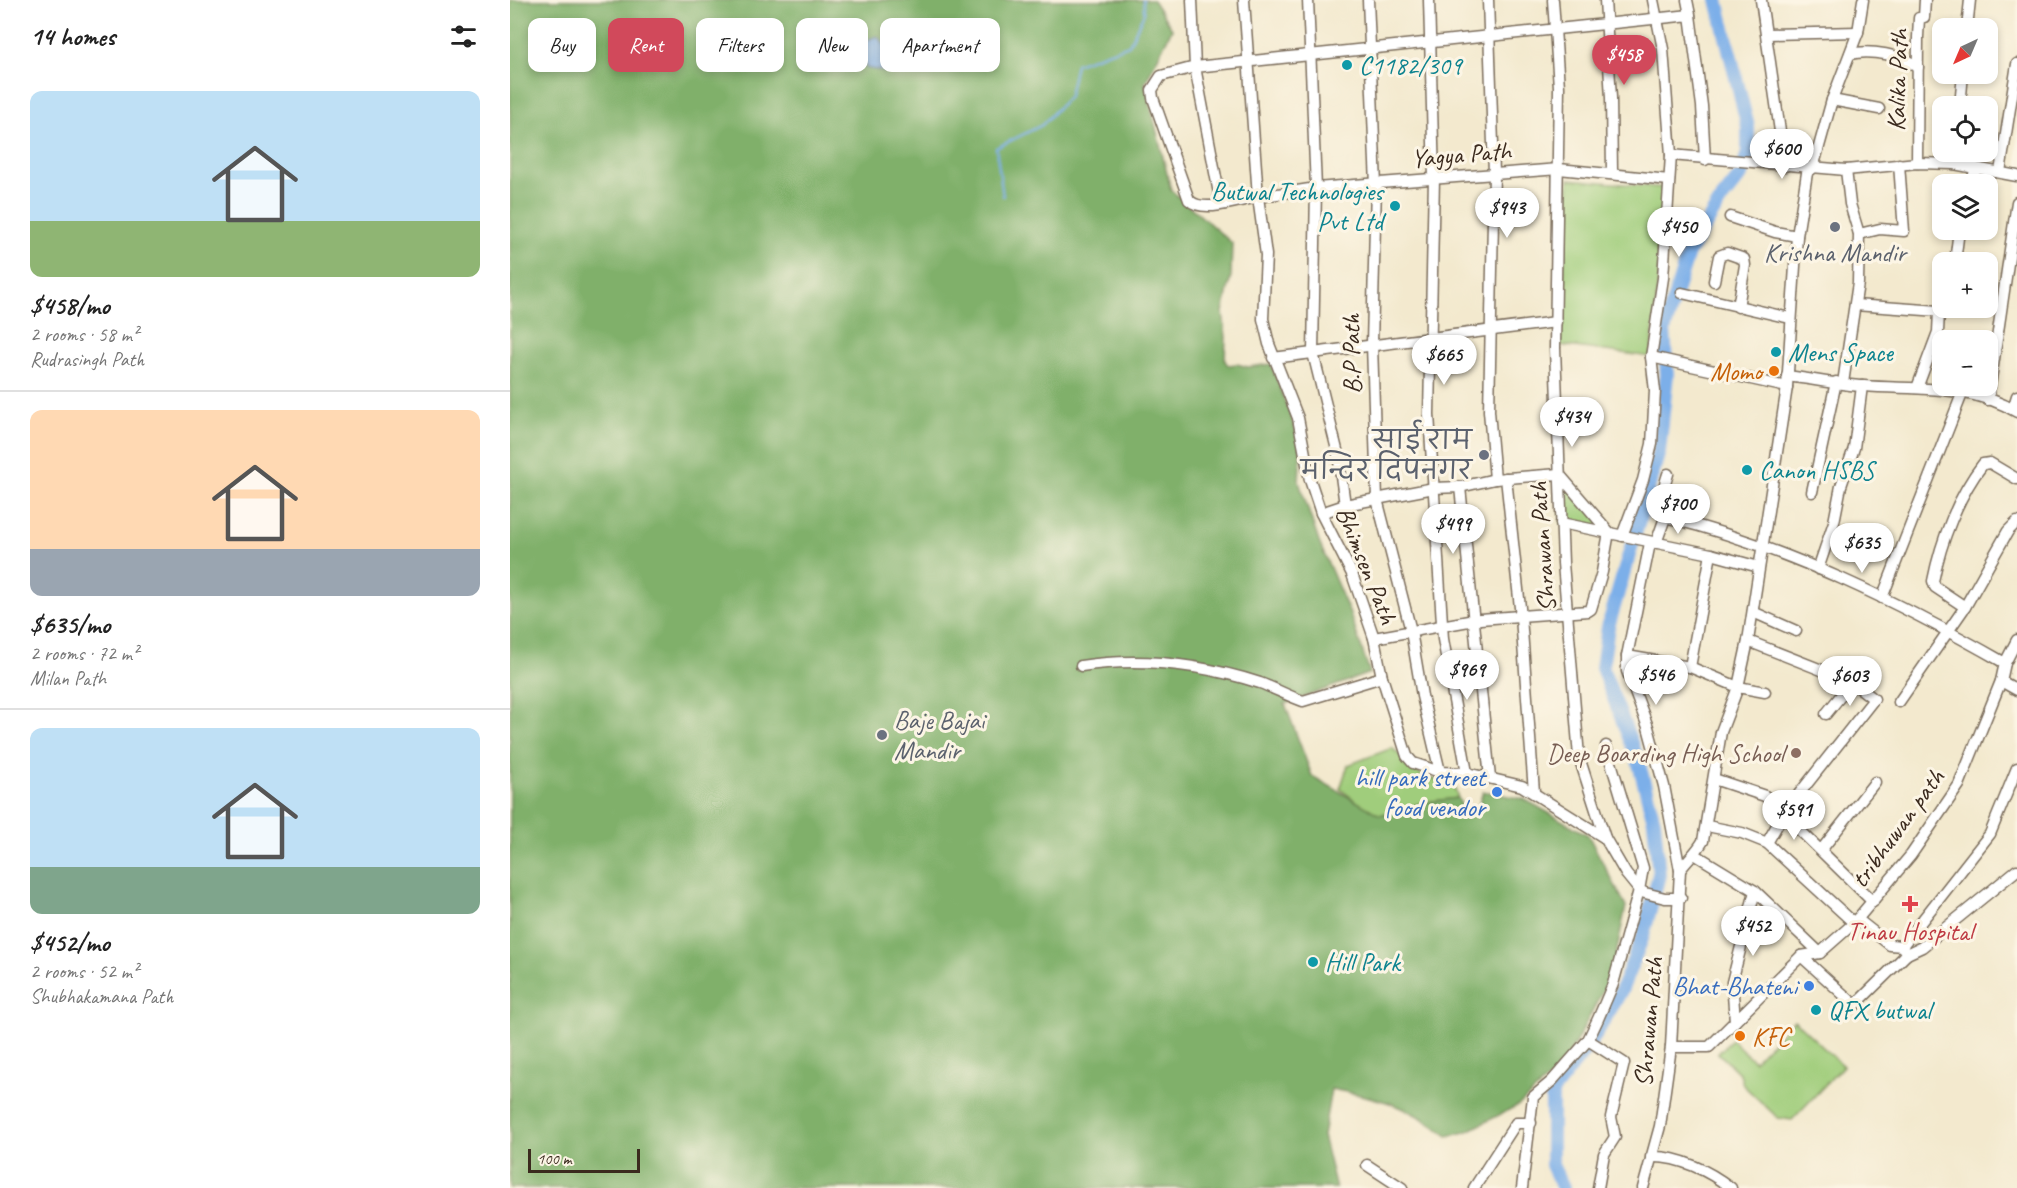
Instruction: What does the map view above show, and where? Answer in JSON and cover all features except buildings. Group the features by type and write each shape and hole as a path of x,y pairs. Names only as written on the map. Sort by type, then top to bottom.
{"street":[{"path":"1192,0 1195,67 1221,204"},
{"name":"Bhimsen Path","path":"1244,0 1258,197 1266,255 1263,319 1273,358 1298,418 1311,480 1321,513 1352,574 1374,638 1382,677 1407,756 1413,763 1440,772 1467,773 1522,786 1605,838"},
{"path":"1308,0 1316,188 1314,353 1338,454 1345,505"},
{"name":"B.P Path","path":"1368,0 1376,185 1372,344 1377,499 1411,631 1422,696 1440,772"},
{"path":"1429,0 1434,178 1429,414 1443,627 1467,773"},
{"path":"1488,0 1494,173 1489,411 1521,617 1534,792"},
{"name":"Shrawan Path","path":"1553,0 1559,87 1556,322 1559,474 1579,757 1605,838 1642,891"},
{"path":"1605,0 1612,172"},
{"path":"1622,536 1643,480 1652,444 1655,357 1671,155 1663,49 1653,0"},
{"path":"1688,0 1702,106 1705,160"},
{"path":"1761,0 1785,166"},
{"path":"1680,870 1688,859 1696,855 1707,826 1721,732 1738,687 1748,640 1787,382 1797,236 1807,173 1813,168 1832,100 1858,32 1863,0"},
{"name":"Kalika Path","path":"1917,163 1919,18 1924,17 1925,0"},
{"path":"1968,18 1970,0"},
{"path":"1258,197 1197,207 1189,200 1153,98 1152,90 1161,76 1195,67 1690,15"},
{"path":"1767,34 1858,32"},
{"path":"1850,54 1860,51 1908,59 1918,67"},
{"path":"2000,172 2017,64"},
{"path":"1832,100 1880,109"},
{"path":"1671,155 1738,163 1846,170 1917,163 1954,164 2017,176"},
{"path":"1859,234 1880,230 1904,231 1899,165"},
{"path":"1974,174 1976,168"},
{"name":"Yagya Path","path":"1258,197 1316,188 1559,169 1612,172 1669,180"},
{"path":"1812,492 1839,383 1855,305 1859,234 1850,204 1846,170"},
{"path":"1988,400 2017,202"},
{"path":"1730,217 1775,232 1797,236"},
{"path":"1714,280 1719,256 1726,253 1744,259 1738,307"},
{"path":"1682,293 1696,294 1709,301 1790,318"},
{"path":"1855,305 1932,309"},
{"path":"1917,388 1938,332 1940,318"},
{"path":"1273,358 1556,322"},
{"path":"1655,357 1787,382 1932,389"},
{"path":"1818,569 1834,522 1841,486 1854,448 1862,386"},
{"path":"1882,598 1961,396"},
{"path":"1971,396 2015,411 2017,396"},
{"path":"1965,607 1935,587 1933,581 1957,509 1966,489 1983,464 1990,463 2017,479"},
{"path":"1321,513 1345,505 1434,488 1460,487 1500,478 1559,474 1609,532"},
{"path":"1668,474 1662,494 1666,515 1762,547 1818,569 1948,630 2005,663"},
{"path":"1460,487 1490,778"},
{"name":"Shrawan Path","path":"1643,1188 1660,1126 1671,1047 1681,898 1680,870 1664,786 1648,727 1627,671 1627,656 1650,542 1666,515"},
{"path":"1899,702 1965,607 2008,531 2017,522"},
{"path":"1561,523 1711,554 1759,567"},
{"path":"1374,638 1473,621 1591,609 1602,572 1609,532"},
{"path":"1690,667 1711,554"},
{"path":"1753,612 1796,631"},
{"path":"1748,640 1852,682 1874,699 1784,813 1767,843"},
{"name":"tribhuwan path","path":"1820,953 1874,902 1911,855 1959,784 2001,681 2005,663 2017,640"},
{"path":"1627,656 1690,667 1738,687 1765,692"},
{"path":"1081,666 1102,663 1173,663 1260,684 1303,701 1382,677"},
{"path":"2001,681 2017,690"},
{"path":"1826,714 1852,682"},
{"path":"1522,1188 1532,1123 1533,1097 1552,1081 1588,1040 1613,984 1642,891 1643,868 1606,746"},
{"path":"1801,956 1855,1005 1904,950 1990,834 2017,768"},
{"path":"1714,779 1765,796 1874,902"},
{"path":"1822,849 1875,782"},
{"path":"1707,826 1742,833 1767,843 1856,921 1890,945 1904,950 1922,947 2017,870"},
{"path":"1696,855 1755,891 1820,953"},
{"path":"1642,891 1665,898 1681,898"},
{"path":"1735,1021 1732,982 1755,891"},
{"path":"1671,1047 1708,1047 1801,956 1820,953"},
{"path":"1588,1040 1624,1063 1611,1117 1615,1137 1604,1154 1598,1188"},
{"path":"1474,1188 1516,1123 1532,1123"},
{"path":"1651,1157 1667,1157 1692,1166 1731,1188"},
{"path":"1367,1165 1402,1188"}],"green space":[{"path":"510,0 1153,0 1172,29 1145,83 1171,190 1232,243 1231,276 1223,312 1226,337 1225,361 1228,365 1237,364 1248,367 1271,364 1301,444 1299,482 1319,542 1350,614 1370,673 1285,704 1312,776 1380,815 1426,802 1458,798 1465,813 1476,814 1483,791 1524,799 1588,835 1626,906 1612,974 1563,1066 1519,1105 1466,1132 1448,1136 1420,1117 1393,1104 1331,1089 1323,1136 1336,1188 510,1188"},
{"path":"1569,179 1666,188 1651,357 1560,345"},
{"path":"1559,474 1612,533 1561,523"},
{"path":"1392,748 1425,778 1452,781 1458,798 1426,802 1380,815 1371,812 1340,789 1348,765"},
{"path":"1794,1020 1843,1066 1792,1120 1778,1118 1743,1085 1740,1074 1718,1053 1732,1040 1754,1061"}],"water":[{"path":"877,36 880,40 880,71 868,68 868,40"}],"waterway":[{"path":"1003,196 996,148 1042,125 1069,96 1076,64 1129,45 1144,13 1143,0"},
{"path":"1563,1188 1552,1165 1552,1092 1591,1042 1621,991 1643,936 1659,875 1654,821 1638,760 1602,668 1608,627 1659,451 1667,374 1664,331 1688,253 1721,200 1741,175 1748,152 1748,127 1717,0"}],"place":[{"name":"C1182/309","path":"1347,65"},
{"name":"Butwal Technologies Pvt Ltd","path":"1395,206"},
{"name":"Krishna Mandir","path":"1835,227"},
{"name":"Mens Space","path":"1776,352"},
{"name":"Momo","path":"1774,371"},
{"name":"साई राम मन्दिर दिपनगर","path":"1484,455"},
{"name":"Canon HSBS","path":"1747,470"},
{"name":"Baje Bajai Mandir","path":"882,735"},
{"name":"Deep Boarding High School","path":"1796,753"},
{"name":"hill park street food vendor","path":"1497,792"},
{"name":"Tinau Hospital","path":"1910,904"},
{"name":"Hill Park","path":"1313,962"},
{"name":"Bhat-Bhateni","path":"1809,986"},
{"name":"QFX butwal","path":"1816,1010"},
{"name":"KFC","path":"1740,1036"}]}
